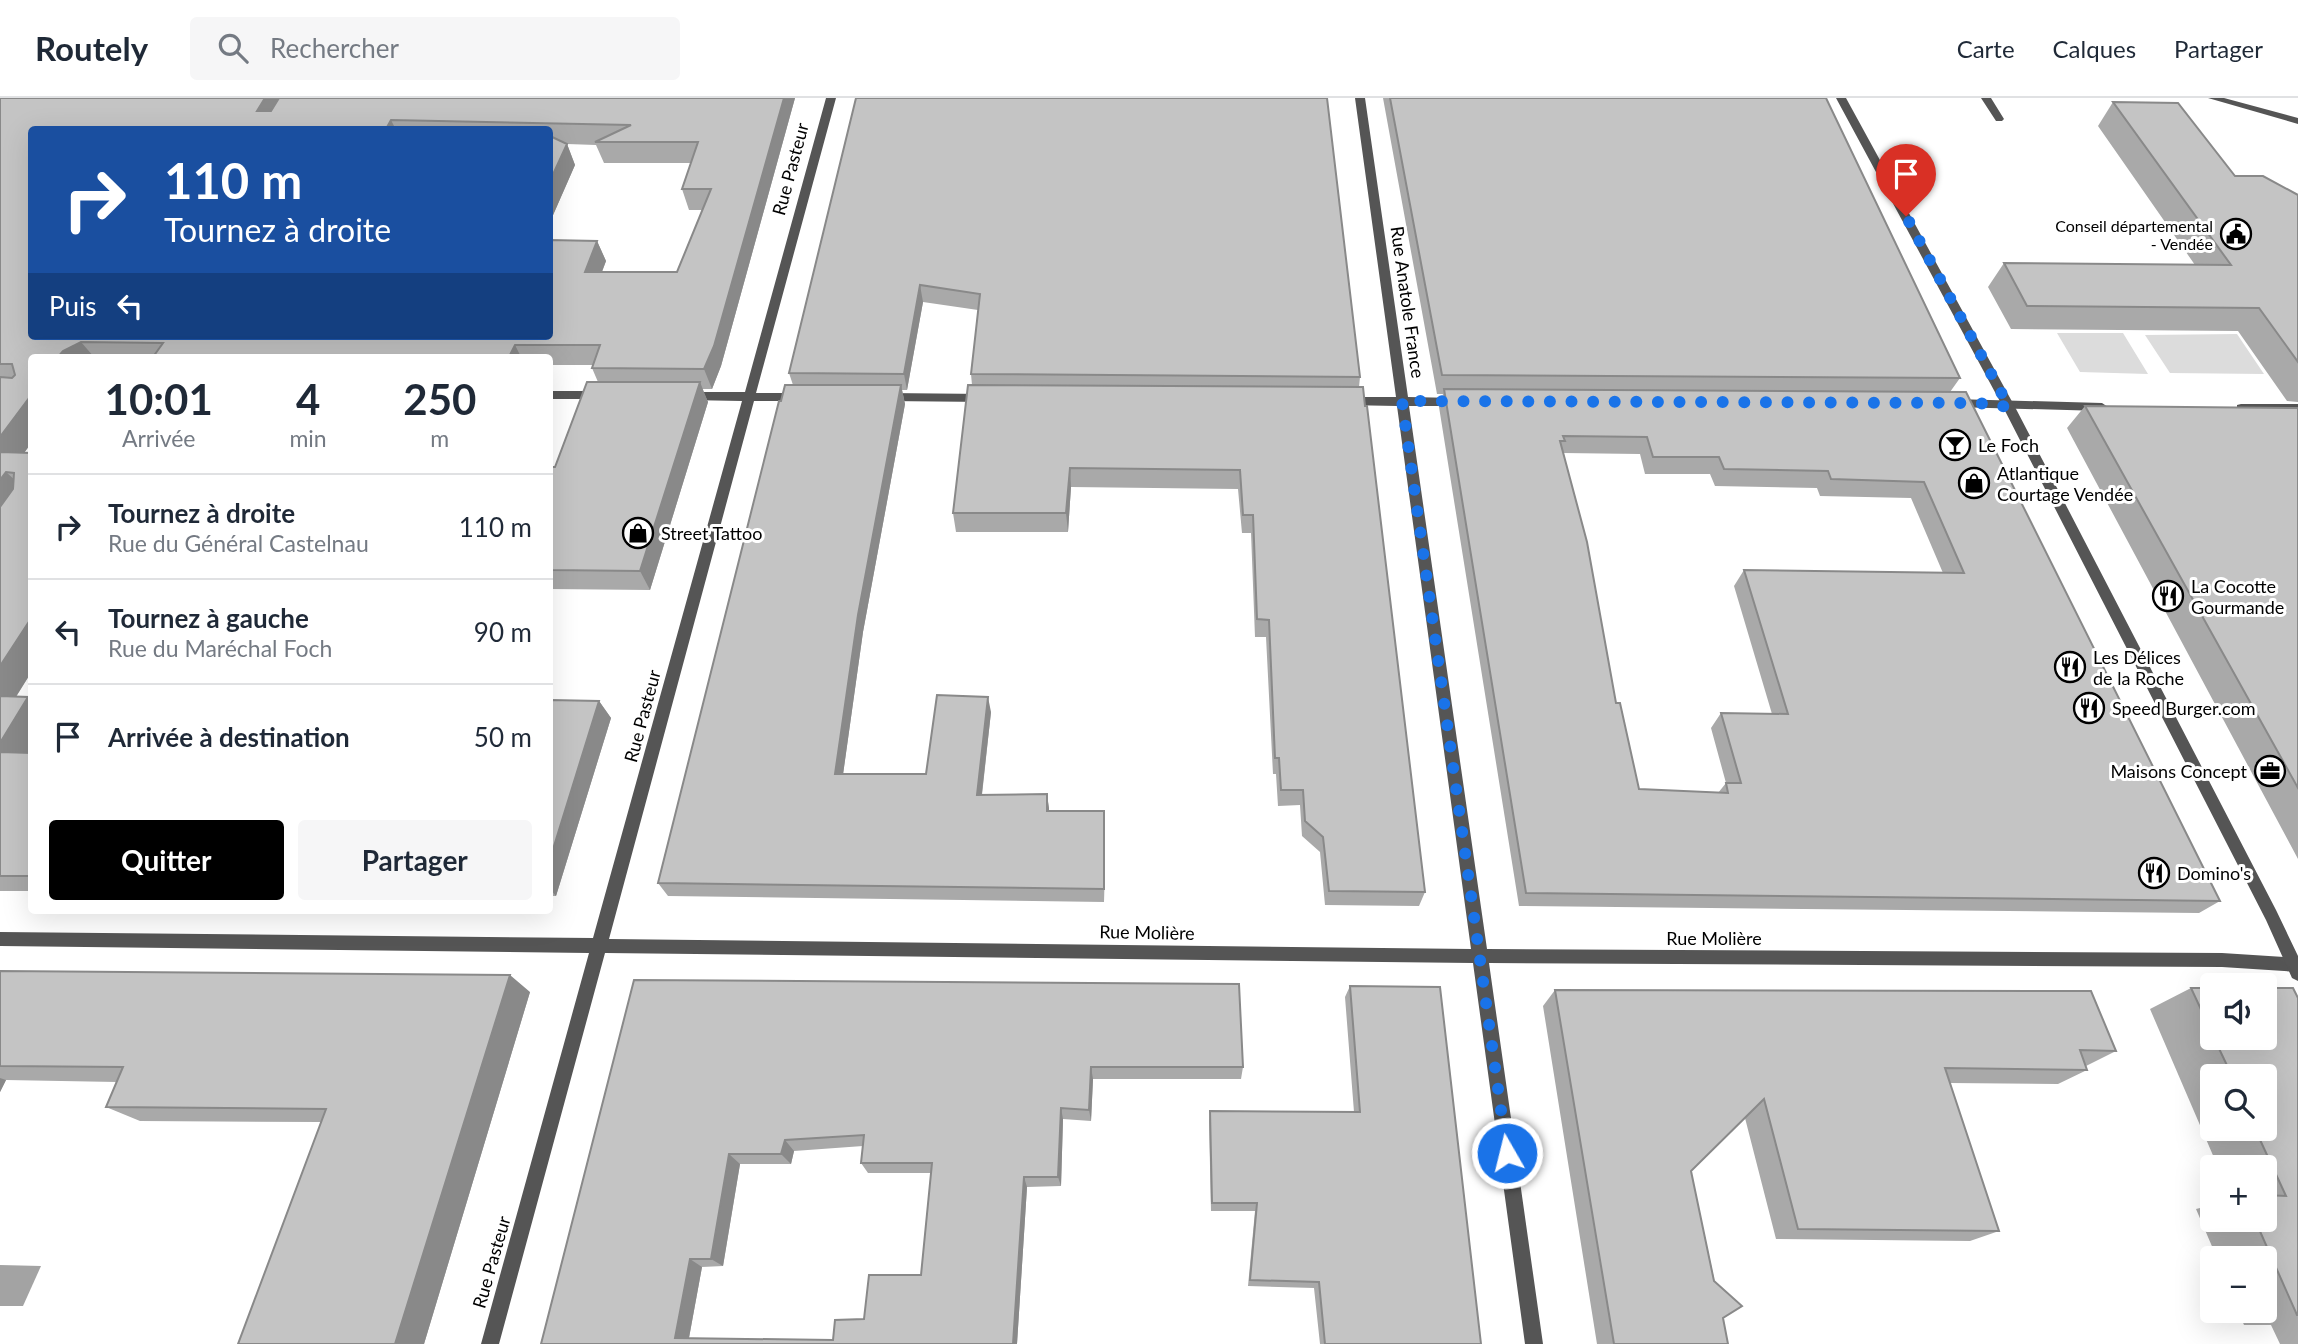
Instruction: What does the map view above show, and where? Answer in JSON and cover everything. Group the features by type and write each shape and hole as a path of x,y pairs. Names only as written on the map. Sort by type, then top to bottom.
{"street":[{"name":"Rue Pasteur","path":"490,1344 831,98"},
{"name":"Rue Anatole France","path":"1360,98 1534,1344"},
{"path":"1986,98 1999,118"},
{"path":"2213,98 2298,121"},
{"path":"1843,99 2009,407 2297,968"},
{"path":"553,395 617,395"},
{"path":"670,396 820,397"},
{"path":"876,397 1000,398"},
{"path":"1333,401 1471,402"},
{"path":"1938,403 2009,407 2119,407"},
{"path":"2229,408 2298,408"},
{"name":"Rue Molière","path":"0,939 1479,956 2208,960 2297,968"}],"shaded area":[{"path":"2057,333 2123,333 2148,374 2080,372"},
{"path":"2237,334 2264,374 2170,373 2145,335"},
{"path":"0,1265 41,1266 23,1306 0,1306"}],"building":[{"path":"0,98 265,98 257,111 271,111 279,98 784,98 714,346 704,369 592,368 600,345 515,345 510,354 155,354 163,343 81,342 60,354 28,354 28,399 0,437 0,377 12,378 15,375 12,364 0,364"},
{"path":"856,98 1327,98 1360,377 971,374 980,294 920,285 904,374 789,373"},
{"path":"1390,98 1826,98 1960,378 1442,375"},
{"path":"2113,102 2178,103 2235,176 2263,176 2298,195 2298,362 2259,308 2027,306 2004,263 2231,265"},
{"path":"553,137 567,144 553,174"},
{"path":"587,382 700,382 640,571 553,570 555,467"},
{"path":"785,385 901,385 858,615 835,774 926,774 937,695 988,697 977,795 1047,794 1047,811 1104,811 1104,889 658,883"},
{"path":"968,385 1363,387 1425,892 1329,891 1323,837 1305,821 1303,790 1281,790 1279,758 1275,758 1269,620 1257,619 1253,515 1243,515 1240,470 1070,468 1066,513 953,513"},
{"path":"1444,389 1966,392 2220,901 1526,893","holes":["1563,436 1647,437 1653,457 1719,457 1724,469 1828,471 1831,479 1924,482 1964,573 1744,570 1788,714 1721,713 1741,783 1726,783 1728,793 1639,789 1620,703 1616,703 1587,542 1560,441 1565,441"]},
{"path":"2085,406 2298,408 2298,788"},
{"path":"0,452 28,453 28,623 0,666 0,507 13,489 14,473 6,472 0,480"},
{"path":"0,696 28,697 0,743"},
{"path":"553,700 599,701 553,849"},
{"path":"0,752 28,753 28,876 0,876"},
{"path":"0,971 510,975 395,1344 238,1344 326,1109 106,1107 123,1067 0,1066"},
{"path":"634,980 1239,984 1243,1067 1091,1067 1089,1110 1061,1108 1058,1177 1024,1177 1013,1344 541,1344","holes":["864,1135 861,1163 932,1163 921,1275 869,1275 864,1319 835,1320 833,1340 675,1338 690,1259 711,1259 729,1154 781,1154 785,1140"]},
{"path":"1350,986 1440,987 1481,1344 1325,1344 1319,1282 1250,1280 1257,1203 1212,1203 1210,1111 1360,1112"},
{"path":"2191,988 2200,988 2200,1007"},
{"path":"2277,988 2293,988 2298,998 2298,1315 2277,1270 2277,1246 2266,1246 2260,1232 2277,1232 2277,1196 2286,1196 2277,1177 2277,1155 2267,1155 2261,1141 2277,1141 2277,1064 2226,1064 2220,1050 2277,1050"},
{"path":"1555,990 2091,991 2116,1051 2080,1050 2087,1070 1945,1068 1999,1231 1798,1229 1764,1099 1691,1171 1714,1281 1742,1306 1723,1318 1728,1344 1614,1344"}],"place":[{"name":"Conseil départemental - Vendée","path":"2236,234"},
{"name":"Le Foch","path":"1955,445"},
{"name":"Atlantique Courtage Vendée","path":"1974,483"},
{"name":"Street Tattoo","path":"638,533"},
{"name":"La Cocotte Gourmande","path":"2168,596"},
{"name":"Les Délices de la Roche","path":"2070,667"},
{"name":"Speed Burger.com","path":"2089,708"},
{"name":"Maisons Concept","path":"2270,771"},
{"name":"Domino's","path":"2154,873"}],"route":[{"path":"1507,1153 1402,401 1979,403 2009,407 1906,216"}]}
